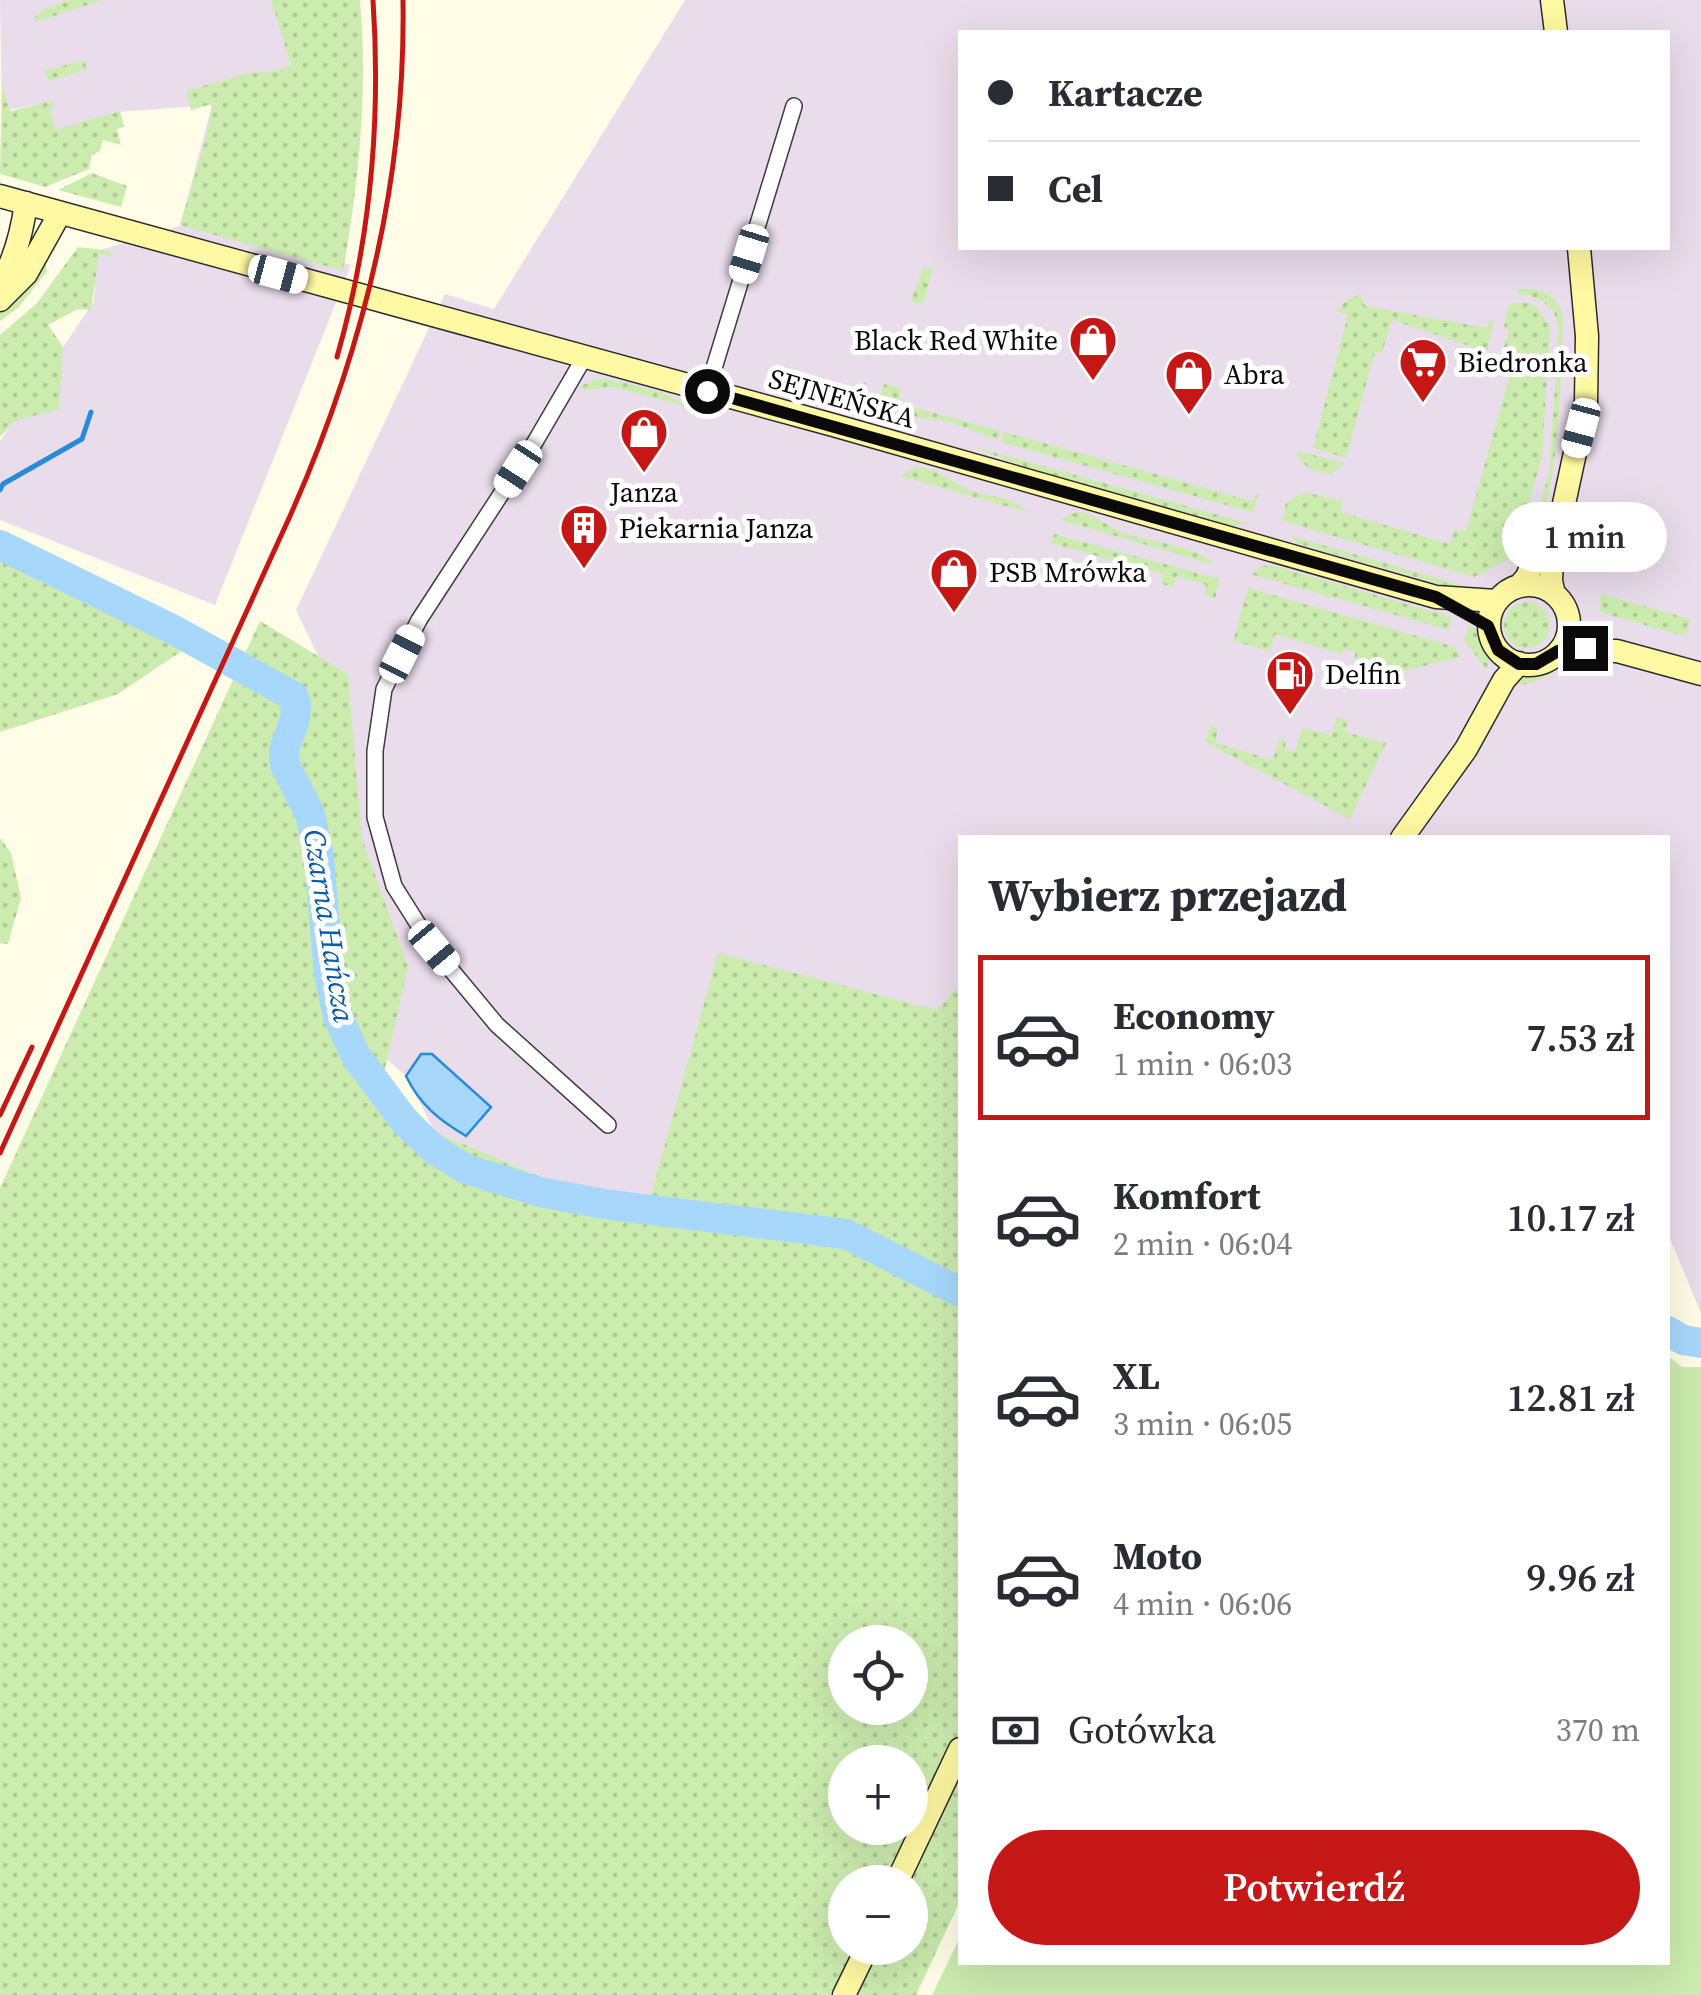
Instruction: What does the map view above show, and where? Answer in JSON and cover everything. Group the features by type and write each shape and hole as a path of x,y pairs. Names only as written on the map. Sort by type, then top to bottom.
{"street":[{"path":"1552,0 1556,30"},
{"path":"707,391 794,106"},
{"name":"SEJNEŃSKA","path":"0,196 1436,597 1496,601"},
{"path":"0,284 10,267 26,204"},
{"path":"0,300 34,262 60,213"},
{"path":"1579,250 1588,369 1586,402 1552,559 1554,594 1568,618 1588,635 1617,650 1701,674"},
{"path":"584,358 535,442 419,620 384,689 375,751 375,817 394,886 434,948 497,1025 608,1125"},
{"path":"1508,666 1488,626 1496,601 1528,576 1574,453"},
{"path":"1519,586 1539,586 1554,594"},
{"name":"SEJNEŃSKA","path":"1436,597 1488,626"},
{"path":"1508,666 1545,662 1567,636 1568,618"},
{"path":"1558,651 1617,650"},
{"path":"1404,835 1466,749 1508,666"},
{"path":"905,1865 958,1753"},
{"path":"844,1995 858,1965"}],"shaded area":[{"path":"0,0 293,0 289,82 203,220 351,265 215,605 0,520 0,441 94,301 97,251 180,226 212,105 117,112 55,132 48,103 2,111"},
{"path":"685,0 1701,0 1701,1313 1670,1239 1670,835 958,835 958,1259 558,1184 435,1132 406,1076 377,1051 326,673 296,610 445,294 494,309"}],"green space":[{"path":"69,0 103,0 35,22 34,18 45,9"},
{"path":"271,0 360,0 360,136 343,271 180,225 208,131 212,104 191,110 186,91 291,65"},
{"path":"84,60 87,69 48,81 45,71"},
{"path":"2,84 10,111 53,101 55,107 50,109 55,130 120,111 124,127 117,129 121,145 103,140 100,151 92,155 89,169 45,187 0,174"},
{"path":"92,173 127,186 121,207 58,190"},
{"path":"78,247 112,251 111,256 99,253 91,310 78,309 48,325 63,347 59,409 15,421 0,437 0,335 37,303"},
{"path":"44,261 47,271 19,307 0,321 0,312 11,304"},
{"path":"923,267 933,267 923,304 911,301"},
{"path":"1519,289 1547,294 1557,302 1563,316 1553,471 1539,529 1528,548 1549,473 1559,327 1549,307 1531,296 1516,293"},
{"path":"1361,294 1365,306 1487,328 1490,320 1494,321 1487,352 1392,320 1382,353 1375,352 1346,458 1313,448 1348,315 1337,311 1347,300"},
{"path":"1508,306 1536,306 1550,327 1542,457 1514,556 1474,577 1282,521 1286,503 1304,492 1343,501 1340,512 1450,544 1455,529 1466,531 1509,378 1496,374 1509,330 1504,328"},
{"path":"596,379 644,387 688,407 613,387 579,387"},
{"path":"866,381 865,393 879,398 884,384 901,388 898,403 1000,431 997,440 950,422 910,416 854,399 854,392"},
{"path":"1004,432 1252,501 1260,491 1253,512 1244,510 1004,443"},
{"path":"971,446 1247,523 1233,526 1022,466"},
{"path":"1298,451 1344,463 1332,474 1311,470 1298,458"},
{"path":"915,467 936,472 975,492 1014,502 1027,512 901,476"},
{"path":"1081,512 1124,533 1196,553 1215,565 1061,520"},
{"path":"1054,534 1220,579 1215,598 1204,595 1206,585 1176,576 1173,587 1161,584 1163,574 1051,543"},
{"path":"1288,535 1461,585 1461,590 1299,544"},
{"path":"0,550 189,646 118,694 0,732"},
{"path":"1272,565 1451,617 1449,630 1250,574"},
{"path":"1248,588 1442,643 1454,647 1461,657 1383,676 1379,667 1354,658 1356,652 1345,649 1342,654 1275,634 1270,651 1233,641"},
{"path":"1601,594 1690,619 1687,634 1600,612"},
{"path":"1527,602 1543,609 1550,625 1543,641 1527,648 1511,641 1504,625 1511,609"},
{"path":"260,621 348,674 362,839 408,966 384,1074 435,1132 558,1184 650,1199 718,953 937,1010 958,987 958,1905 916,1995 0,1995 0,1188"},
{"path":"1469,624 1486,644 1487,670 1464,640"},
{"path":"1564,658 1576,660 1540,680 1521,685 1518,681"},
{"path":"1336,717 1348,720 1345,732 1386,743 1350,819 1205,742 1211,725 1218,727 1215,743 1273,760 1279,738 1286,741 1285,749 1295,752 1302,728 1332,735"},
{"path":"0,838 11,853 21,898 8,944 0,943"},
{"path":"1670,1358 1682,1367 1701,1367 1701,1995 932,1995 958,1941 958,1965 1670,1965"}],"water":[{"path":"421,1054 432,1054 491,1107 466,1136 431,1111 411,1086 406,1076"}],"waterway":[{"path":"0,490 3,484 82,439 91,412"},
{"name":"Czarna Hańcza","path":"0,545 174,630 293,696 295,719 284,750 285,765 310,814 319,857 329,974 338,1017 356,1056 405,1122 435,1150 466,1169 540,1192 610,1205 846,1234 958,1291"},
{"name":"Czarna Hańcza","path":"1670,1332 1683,1340 1701,1343"}],"railway":[{"path":"337,357 358,269 370,180 375,90 373,0"},
{"path":"0,1153 290,516 339,392 359,328 388,200 397,134 403,0"},
{"path":"0,1115 32,1047"}],"place":[{"name":"Black Red White","path":"1093,382"},
{"name":"Biedronka","path":"1423,404"},
{"name":"Abra","path":"1189,416"},
{"name":"Janza","path":"644,474"},
{"name":"Piekarnia Janza","path":"584,570"},
{"name":"PSB Mrówka","path":"954,614"},
{"name":"Delfin","path":"1290,716"}],"route":[{"path":"707,391 1436,597 1488,626 1498,650 1519,664 1545,662 1558,651 1585,648"}]}
